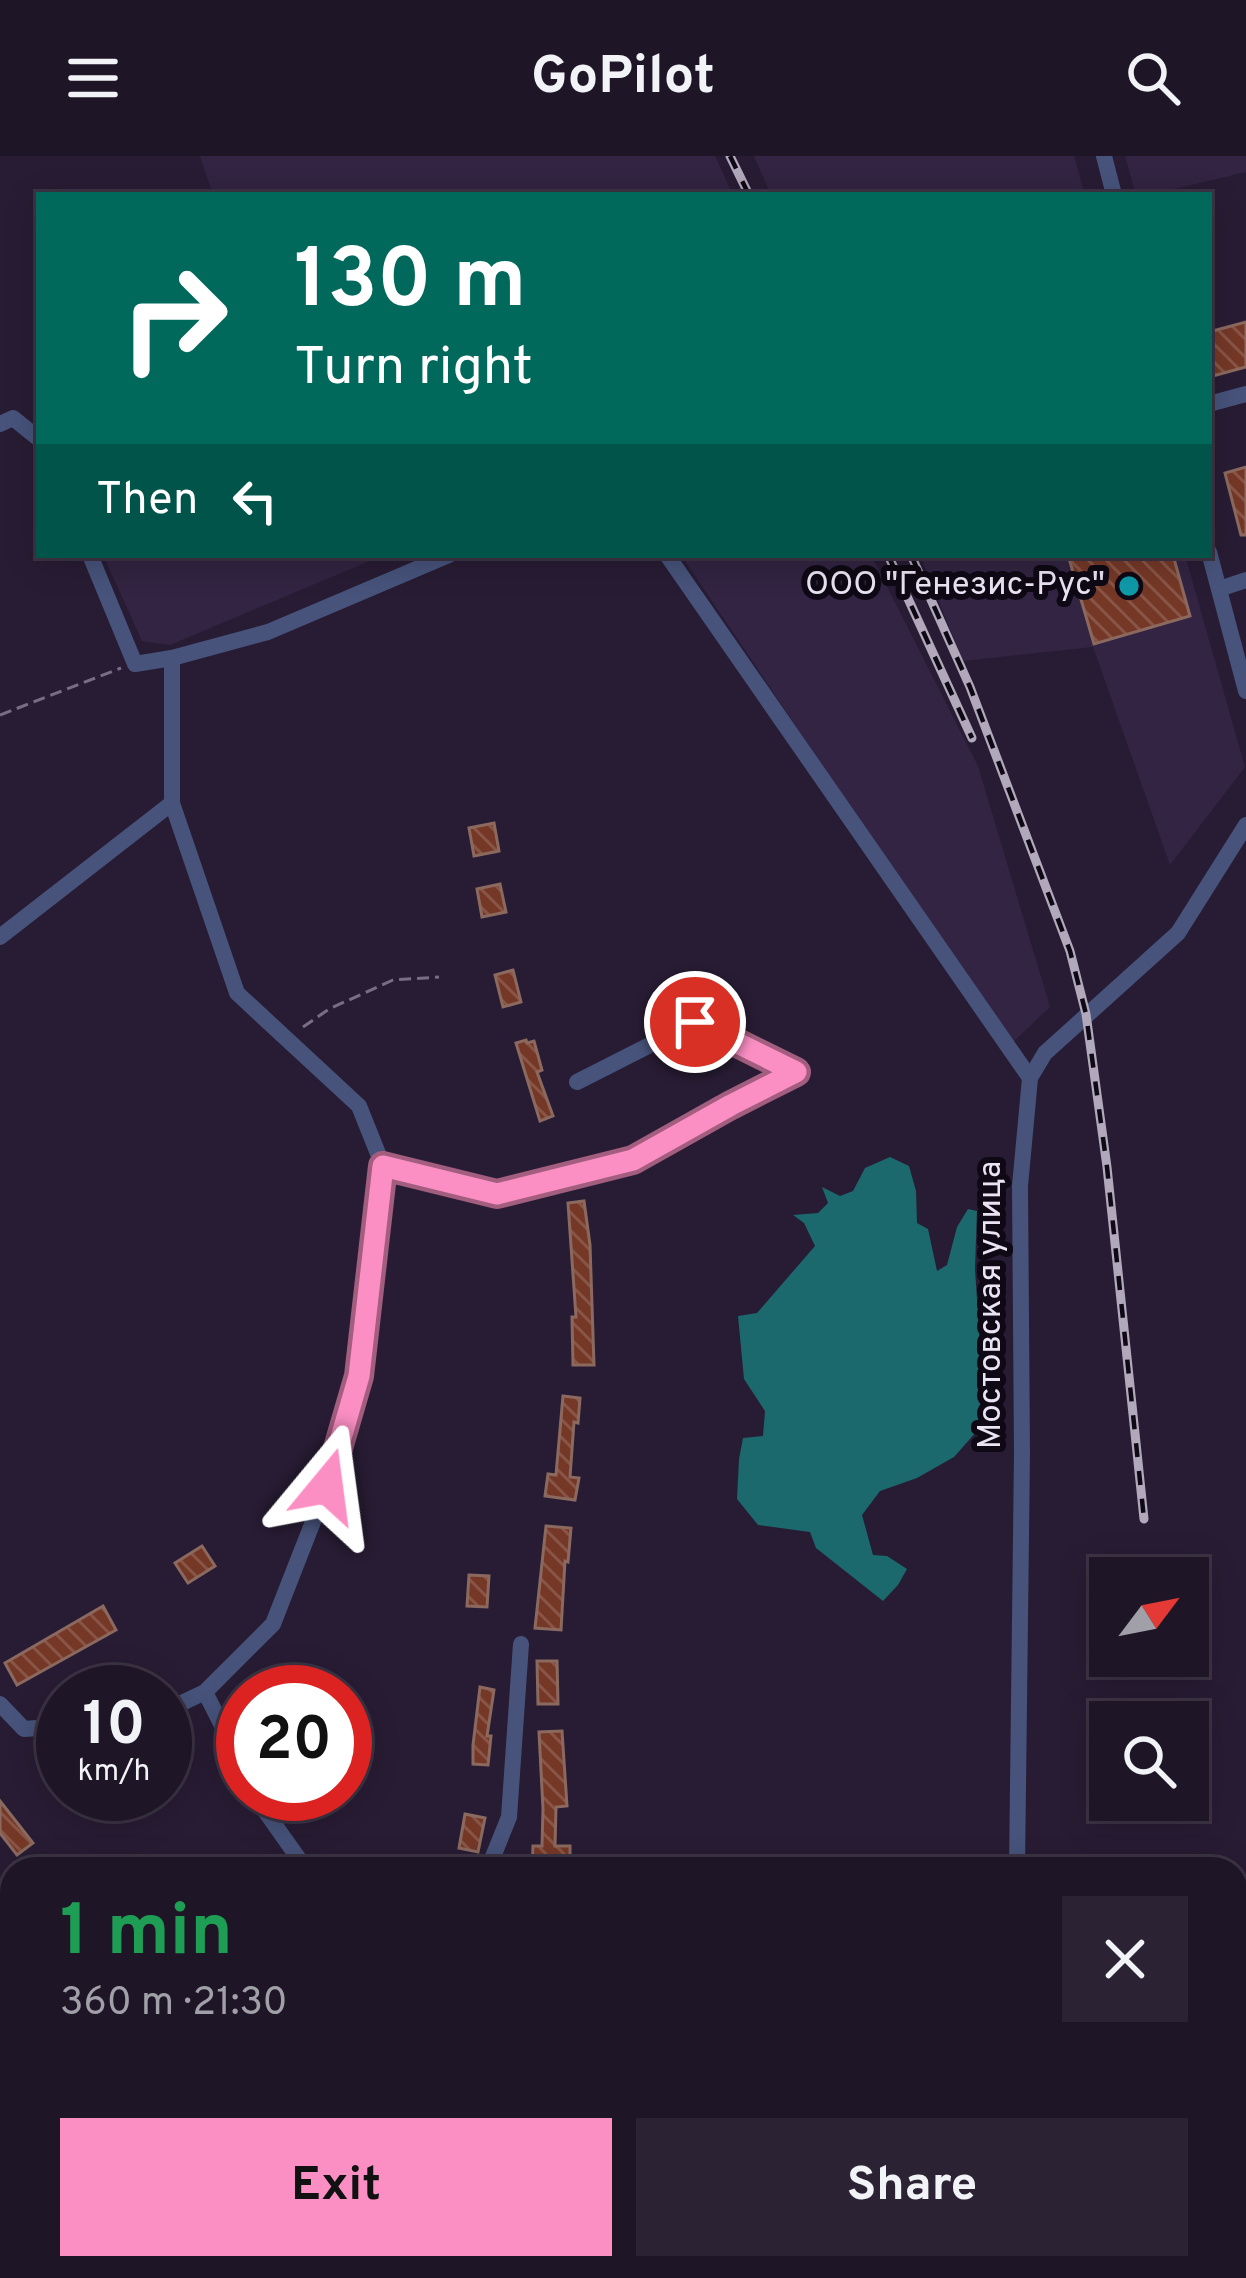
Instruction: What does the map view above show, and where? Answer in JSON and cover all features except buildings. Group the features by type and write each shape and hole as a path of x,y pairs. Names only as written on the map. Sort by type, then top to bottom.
{"street":[{"path":"1104,156 1113,192"},
{"path":"1212,403 1246,394"},
{"path":"6,421 36,437"},
{"path":"91,558 135,664 268,632 441,558"},
{"path":"670,558 1030,1078 1045,1052 1178,933 1246,825"},
{"path":"1211,558 1246,691"},
{"path":"1219,589 1246,580"},
{"path":"172,658 172,803 237,992 359,1106 383,1166 359,1376 327,1486 273,1624 205,1692 192,1698"},
{"path":"0,937 172,803"},
{"path":"383,1166 497,1194 633,1160 796,1072 695,1022 577,1082"},
{"name":"Мостовская улица","path":"1018,1857 1020,1186 1030,1078"},
{"path":"493,1857 509,1817 521,1644"},
{"path":"205,1692 216,1714"},
{"path":"0,1704 25,1729 36,1728"},
{"path":"274,1821 298,1857"}],"path":[{"path":"0,715 135,664"},
{"path":"286,1038 329,1009 393,980 439,977"}],"shaded area":[{"path":"200,156 715,156 732,192 212,192"},
{"path":"754,156 1074,156 1084,192 770,192"},
{"path":"1125,156 1246,156 1246,172 1162,192 1135,192"},
{"path":"104,558 377,558 170,645 142,641"},
{"path":"683,558 873,558 978,766 1050,1007 1010,1045"},
{"path":"921,558 1186,558 1245,767 1170,865 1093,647 963,661"},
{"path":"890,1157 909,1166 917,1223 928,1229 937,1271 947,1265 957,1227 968,1209 977,1211 975,1269 985,1422 954,1457 917,1478 880,1491 862,1515 873,1555 887,1556 907,1569 883,1601 816,1548 810,1532 758,1525 737,1499 743,1438 763,1436 765,1411 744,1379 738,1316 757,1313 815,1246 804,1223 793,1215 818,1213 828,1203 822,1187 840,1196 853,1191 865,1168"}],"railway":[{"path":"730,156 748,192"},
{"path":"889,558 972,738"},
{"path":"912,558 970,687 1070,951 1086,1014 1144,1519"}],"place":[{"name":"ООО \"Генезис-Рус\"","path":"1129,586"}],"route":[{"path":"327,1486 359,1376 383,1166 497,1194 633,1160 796,1072 695,1022"}]}
